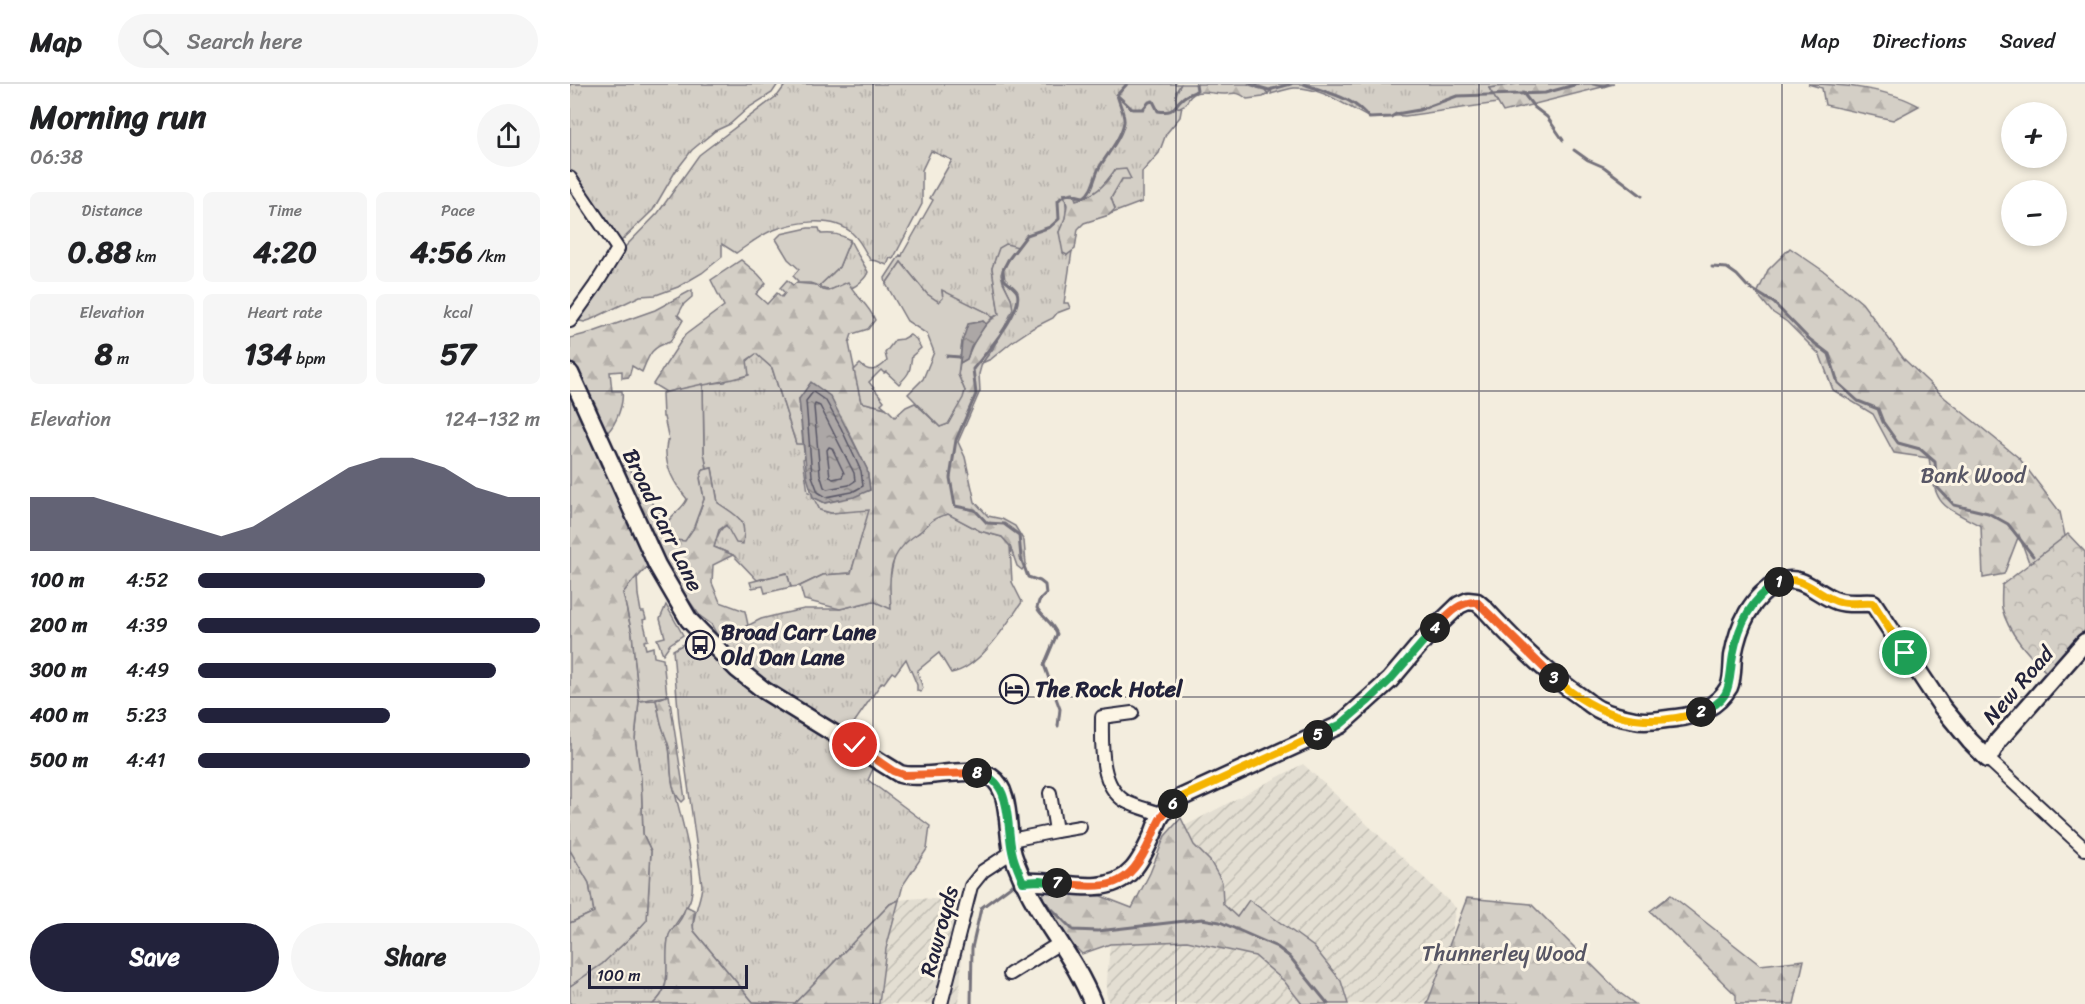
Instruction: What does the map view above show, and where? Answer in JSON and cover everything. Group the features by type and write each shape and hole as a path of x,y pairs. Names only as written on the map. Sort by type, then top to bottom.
{"street":[{"path":"570,178 618,249 570,321"},
{"name":"Broad Carr Lane","path":"570,373 657,565 678,604 693,625 737,669 765,691 900,774 912,776 973,773 991,777 999,785 1004,797 1011,846 1023,883 1079,972 1093,1004"},
{"path":"1023,883 1039,881 1095,887 1109,885 1120,880 1135,870 1144,855 1161,814 1180,798 1340,725 1390,680 1428,635 1453,610 1468,601 1477,602 1484,608 1556,680 1600,710 1637,721 1683,717 1705,711 1722,699 1730,684 1733,655 1743,624 1754,602 1765,590 1782,581 1795,579 1817,593 1838,602 1873,603 1942,707 1970,741 2085,849"},
{"name":"New Road","path":"1988,759 1998,741 2085,642"},
{"path":"1132,713 1102,717 1103,760 1107,775 1113,789 1125,801 1161,814"},
{"path":"1050,793 1056,831"},
{"path":"1011,846 1056,831 1080,827"},
{"name":"Rawroyds","path":"941,1004 971,886 1011,846"},
{"path":"1010,974 1060,943"}],"shaded area":[{"path":"1303,764 1456,908 1437,1004 1109,1004 1106,993 1110,944 1179,829"},
{"path":"919,898 973,902 962,959 959,1004 858,1004 899,900"}],"green space":[{"path":"570,84 778,84 772,93 748,108 730,124 715,131 692,150 675,172 653,210 620,242 570,173"},
{"path":"786,84 1181,84 1176,92 1178,108 1182,106 1180,117 1166,134 1159,153 1142,172 1142,202 1110,214 1115,209 1111,198 1122,179 1115,170 1099,190 1088,197 1073,197 1064,194 1066,213 1059,232 1067,255 1072,251 1064,303 1068,303 1070,308 1033,328 982,363 993,349 1011,298 1002,275 1017,247 1000,248 992,268 999,314 992,318 988,313 942,291 943,298 939,302 927,294 901,262 886,284 885,278 900,255 902,256 933,200 930,198 952,160 931,151 922,170 922,204 893,259 890,258 887,265 870,260 857,239 844,227 824,222 801,223 771,231 736,253 722,244 722,257 702,273 678,287 656,295 640,296 584,322 576,320 624,248 658,213 699,155 778,95"},
{"path":"1181,84 1256,84 1257,88 1265,90 1268,94 1247,99 1237,94 1198,92 1189,98 1186,104 1178,108 1176,96"},
{"path":"1256,84 1518,84 1489,88 1498,103 1405,116 1371,118 1314,90 1294,88 1271,94 1272,88 1268,94 1265,90 1257,88"},
{"path":"1518,84 1614,84 1503,112 1489,88"},
{"path":"1808,84 1865,89 1894,95 1919,106 1893,120 1825,105 1822,88"},
{"path":"1126,169 1131,179 1122,179 1111,198 1115,209 1109,215 1084,223 1078,229 1075,249 1067,255 1063,253 1059,232 1067,205 1064,194 1073,192 1076,200 1083,198 1099,189 1115,170"},
{"path":"819,228 821,234 836,234 850,240 839,267 819,286 810,283 796,283 798,281 793,276 799,269 788,259 776,239 781,234"},
{"path":"850,240 867,274 861,282 851,288 847,283 833,289 822,288 819,286 839,267"},
{"path":"1006,244 1018,247 1001,274 1013,309 1000,337 982,363 979,374 980,391 958,442 965,457 975,502 988,516 1002,519 1015,526 1024,541 1026,564 1022,570 1017,566 1010,546 1002,537 980,531 948,514 933,520 907,542 895,557 890,575 891,609 873,601 840,609 804,600 800,586 823,575 851,573 869,510 831,513 820,510 813,497 825,503 870,490 867,469 846,426 799,399 803,444 796,444 772,368 756,354 747,360 749,375 666,392 653,384 685,335 724,306 711,280 741,260 766,283 756,294 767,304 777,293 782,297 785,293 780,288 787,280 793,285 796,283 817,285 828,291 848,282 875,320 868,329 852,334 849,343 861,402 886,408 895,417 906,407 915,403 940,427 948,424 965,391 958,375 960,363 967,359 975,339 983,328 999,314 992,268 999,248"},
{"name":"Bank Wood","path":"1790,248 1825,272 1862,303 1904,359 1945,398 2019,458 2060,512 2071,564 2035,579 2019,535 2004,574 1983,578 1981,526 1956,513 1942,502 1934,486 1929,458 1894,453 1873,414 1833,390 1820,355 1787,322 1772,312 1757,294 1768,270"},
{"path":"901,262 927,294 939,302 943,298 942,290 988,313 992,318 986,324 983,321 962,342 958,375 965,391 948,424 940,427 908,394 923,379 934,352 927,334 907,321 886,284"},
{"path":"692,290 692,297 684,304 678,315 683,320 670,342 659,346 652,352 642,372 632,366 629,377 622,378 622,371 610,372 612,391 622,391 622,396 617,418 607,433 603,430 570,364 570,338 655,310"},
{"path":"910,335 916,339 921,348 912,356 909,371 903,380 899,384 881,370 869,382 884,401 881,404 886,408 861,402 854,370 860,364 871,370 880,367 887,361 885,353 895,340"},
{"path":"756,353 772,368 796,443 803,444 808,492 812,493 820,510 831,513 870,509 851,573 823,575 800,586 791,587 787,573 757,580 733,555 714,547 723,528 730,524 743,522 718,503 712,468 707,469 704,453 703,384 725,382"},
{"path":"703,384 704,453 707,469 703,470 700,478 704,499 693,529 685,541 675,540 667,523 687,499 675,482 667,463 666,448 669,440 663,417 662,393"},
{"path":"570,388 601,466 621,498 651,563 623,593 632,633 639,701 635,738 641,779 643,834 651,851 647,920 602,964 570,986 570,923 594,912 589,883 570,850"},
{"path":"629,468 667,523 675,540 693,529 704,499 700,478 703,470 712,468 718,503 740,519 744,535 743,544 736,543 726,525 719,530 714,547 733,555 713,565 712,583 720,602 745,611 748,625 733,634 719,638 711,624 700,616 660,560 622,474"},
{"path":"949,514 980,531 1002,537 1010,546 1012,582 1022,602 991,645 972,663 951,673 939,653 917,671 923,688 921,692 917,691 917,685 906,659 895,674 892,672 884,683 882,682 847,733 768,686 717,641 761,619 804,609 840,609 873,601 889,583 895,554 907,539 919,533 932,518"},
{"path":"2068,534 2085,552 2085,630 2048,674 2027,652 2009,627 2002,608 2002,585"},
{"path":"787,573 791,587 765,593 763,586 752,588 750,582"},
{"path":"637,576 641,612 644,612 646,619 643,620 648,640 644,641 646,649 653,647 654,657 663,659 667,696 639,701 632,633 623,593"},
{"path":"666,605 683,635 670,644 663,654 657,639 665,637 660,619"},
{"path":"691,640 759,696 861,759 873,769 868,780 930,826 927,849 903,885 899,900 890,904 794,1004 753,1002 694,931 702,885 679,721 673,650"},
{"path":"669,695 685,799 682,802 672,783 669,747 656,700"},
{"path":"656,700 668,745 672,780 690,857 691,897 669,935 666,983 659,998 653,1004 570,1004 570,986 602,964 647,919 651,851 643,834 641,779 635,738 639,701"},
{"path":"1181,818 1194,845 1210,861 1222,882 1223,904 1237,917 1249,900 1314,947 1341,981 1348,1004 1302,1004 1284,981 1255,956 1187,941 1110,944 1082,954 1069,941 1042,902 1045,888 1101,896 1132,908 1165,836"},
{"path":"570,850 589,883 594,912 570,923"},
{"path":"1671,895 1760,965 1804,960 1794,1004 1736,1004 1736,995 1650,911"},
{"name":"Thunnerley Wood","path":"1467,898 1531,904 1620,993 1635,1004 1427,1004"},
{"path":"899,900 886,949 879,1004 794,1004 890,904"},
{"path":"686,906 694,910 694,931 753,1002 788,1004 653,1004 660,997 666,981 669,935"}],"water":[{"path":"983,321 986,324 971,347 967,359 960,363 962,342 968,324"},
{"path":"811,382 830,396 867,469 870,490 854,497 825,503 813,497 807,477 799,399"}],"waterway":[{"path":"1058,726 1060,709 1044,665 1057,634 1037,608 1039,601 1046,594 1045,585 1028,577 1021,558 1019,535 1004,524 987,523 975,510 955,506 950,478 956,440 976,394 973,369 1002,332 1018,300 1017,292 1004,279 1003,270 1027,235 1050,227 1059,219 1058,201 1061,198 1070,194 1084,197 1089,191 1099,168 1122,128 1124,116 1117,95 1127,84"},
{"path":"1117,95 1132,109 1143,109 1153,101 1158,111 1168,111 1184,97 1197,90 1196,84"},
{"path":"1249,84 1269,90 1291,84"},
{"path":"1304,84 1348,100 1369,118 1391,117 1419,110 1457,96 1545,93 1578,84"},
{"path":"1593,84 1604,86 1608,84"},
{"path":"1523,93 1534,107 1547,117 1563,140"},
{"path":"1574,150 1604,167 1642,196"},
{"path":"1712,267 1727,268 1737,275 1747,286 1774,303 1808,338 1829,354 1838,383 1858,401 1878,409 1883,422 1898,443 1920,449 1935,462 1937,487 1954,505 1988,513 2008,524 2033,556"},
{"path":"947,356 960,357"},
{"path":"971,1004 972,948 981,908 1012,885 1021,889"},
{"path":"1041,898 1073,930 1098,931 1202,919 1220,922 1277,947 1290,957 1328,1004"}],"place":[{"name":"Broad Carr Lane Old Dan Lane","path":"700,645"},
{"name":"The Rock Hotel","path":"1014,689"}],"route":[{"path":"855,745 893,771 904,775 973,773 991,777 999,785 1004,797 1012,852 1023,882 1039,881 1095,887 1109,885 1135,870 1144,855 1161,814 1180,798 1340,725 1390,680 1448,615 1459,605 1468,601 1477,602 1484,608 1556,680 1600,710 1637,721 1683,717 1705,711 1722,699 1730,684 1733,655 1743,624 1754,602 1765,590 1782,581 1795,579 1817,593 1838,602 1873,603 1905,653"}]}
